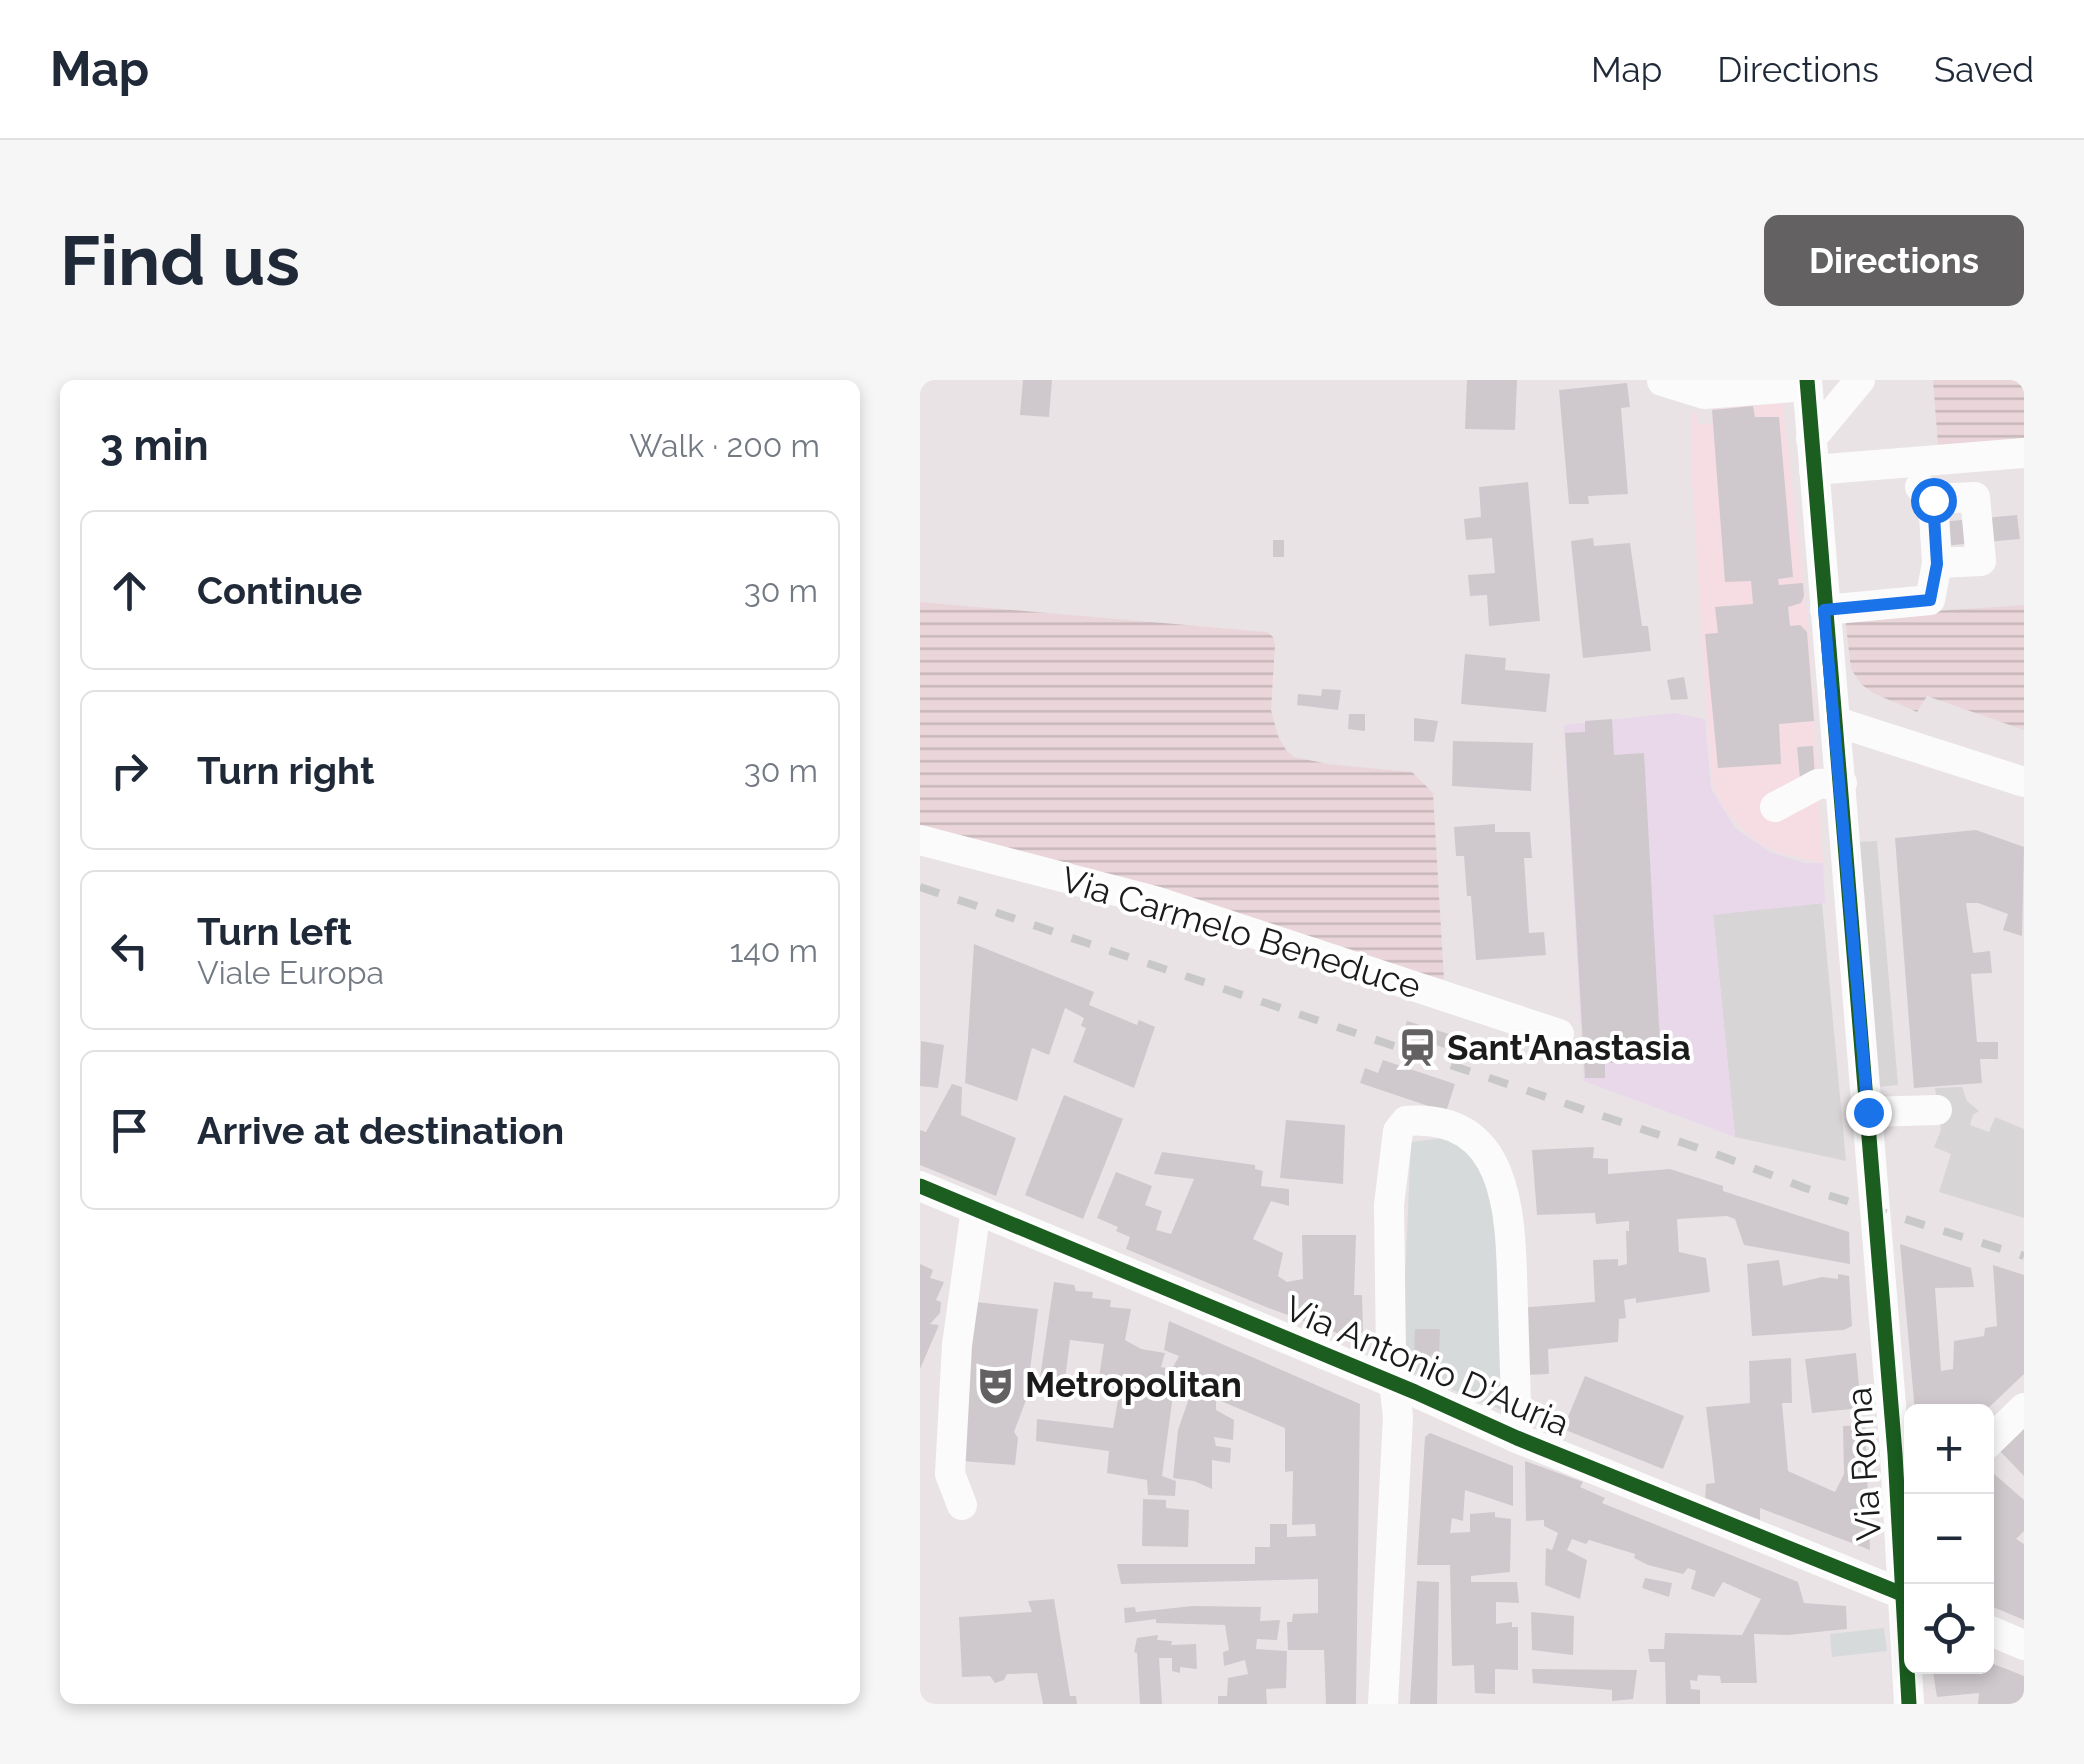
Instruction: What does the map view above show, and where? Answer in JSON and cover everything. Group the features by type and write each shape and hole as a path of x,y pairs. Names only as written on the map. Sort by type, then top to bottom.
{"street":[{"path":"1860,380 1812,454 1898,463 2024,453"},
{"path":"1662,381 1704,394 1807,383"},
{"name":"Via Roma","path":"1807,383 1842,783 1850,1056 1868,1112 1904,1494"},
{"path":"1824,610 1930,600 1937,564 1933,500 1898,463"},
{"path":"1933,500 1975,496 1980,561 1937,564"},
{"path":"1837,722 2024,782"},
{"path":"1775,807 1818,784 1842,783"},
{"name":"Via Carmelo Beneduce","path":"920,840 1156,901 1559,1034"},
{"path":"1868,1112 1936,1110"},
{"path":"1383,1704 1398,1416 1393,1382 1390,1205 1398,1131 1406,1121 1452,1126 1478,1142 1501,1178 1510,1225 1517,1438"},
{"name":"Via Antonio D'Auria","path":"920,1186 1393,1382 1517,1438 1904,1594"},
{"path":"962,1504 950,1474 957,1345 976,1209"},
{"path":"1994,1438 2024,1408"},
{"path":"1994,1633 2024,1645"},
{"name":"Via Roma","path":"1908,1674 1909,1704"}],"shaded area":[{"path":"1933,380 2024,380 2024,445 1938,445"},
{"path":"1783,403 1809,630 1823,863 1782,854 1744,831 1713,788 1709,747 1691,413 1696,412 1699,424 1711,424 1711,409"},
{"path":"920,602 1267,632 1275,645 1271,710 1286,750 1294,757 1328,764 1412,772 1433,793 1444,979 1440,981 1194,898 920,825"},
{"path":"2024,605 2024,730 1927,696 1917,712 1873,693 1851,669 1845,617"},
{"path":"1674,713 1705,719 1711,788 1735,828 1770,852 1804,863 1823,863 1825,903 1713,915 1735,1137 1584,1081 1564,725"},
{"path":"1877,841 1898,1085 1877,1087 1857,842"},
{"path":"1822,903 1846,1161 1735,1137 1713,914"},
{"path":"1962,1087 1967,1101 1979,1111 1970,1125 1989,1132 1995,1117 2024,1129 2024,1218 1939,1192 1951,1154 1934,1147 1941,1130 1935,1088"},
{"path":"1460,1136 1494,1193 1506,1412 1401,1368 1411,1142"},
{"path":"1884,1628 1887,1651 1832,1657 1830,1634"}],"building":[{"path":"1023,380 1052,380 1049,417 1020,415"},
{"path":"1467,380 1517,380 1515,430 1465,429"},
{"path":"1627,383 1630,407 1621,408 1628,494 1588,496 1589,504 1569,504 1559,390"},
{"path":"1753,406 1755,417 1779,417 1793,577 1778,579 1779,585 1803,583 1801,603 1788,607 1790,626 1800,625 1807,632 1814,721 1779,724 1781,764 1718,768 1705,634 1718,633 1715,607 1753,604 1751,581 1725,582 1712,410"},
{"path":"1528,482 1540,621 1489,626 1487,595 1470,596 1468,575 1495,573 1492,538 1466,540 1464,519 1481,517 1479,487"},
{"path":"2017,515 2020,539 1942,546 1940,522"},
{"path":"1593,538 1594,546 1630,543 1642,626 1648,626 1651,651 1583,658 1571,541"},
{"path":"1273,540 1284,540 1284,557 1273,557"},
{"path":"1465,654 1506,658 1505,670 1550,674 1546,712 1461,704"},
{"path":"1684,677 1688,699 1671,700 1667,680"},
{"path":"1322,689 1341,690 1338,710 1297,705 1298,694 1321,696"},
{"path":"1349,714 1365,714 1365,731 1348,729"},
{"path":"1414,718 1438,721 1434,742 1414,741"},
{"path":"1612,719 1614,755 1644,753 1661,1061 1605,1063 1605,1078 1585,1078 1565,733 1585,732 1585,721"},
{"path":"1453,741 1533,743 1531,791 1452,786"},
{"path":"1813,746 1815,777 1800,779 1797,747"},
{"path":"1495,824 1495,832 1530,832 1532,858 1524,858 1529,933 1544,932 1546,955 1476,960 1471,896 1467,896 1464,856 1456,856 1454,827"},
{"path":"1976,830 2024,847 2022,936 2003,930 2008,914 1978,903 1966,903 1973,953 1990,951 1992,973 1971,974 1977,1042 1998,1042 1998,1059 1980,1059 1982,1083 1914,1088 1895,838"},
{"path":"974,944 1094,992 1089,1005 1137,1025 1139,1020 1155,1027 1134,1088 1073,1062 1086,1028 1081,1026 1084,1018 1065,1008 1049,1055 1032,1048 1017,1101 965,1083"},
{"path":"1407,1021 1449,1034 1444,1048 1403,1033"},
{"path":"921,1041 944,1045 938,1088 920,1086"},
{"path":"1383,1060 1455,1084 1446,1112 1360,1083 1365,1068 1378,1073"},
{"path":"952,1084 962,1087 961,1115 1016,1138 996,1196 920,1165 920,1130 926,1132"},
{"path":"1064,1095 1123,1119 1083,1219 1025,1195"},
{"path":"1286,1120 1345,1125 1343,1184 1280,1178"},
{"path":"1594,1147 1593,1158 1608,1159 1608,1174 1670,1169 1723,1186 1723,1191 1849,1232 1850,1264 1744,1245 1735,1219 1727,1216 1677,1219 1679,1252 1706,1258 1710,1292 1636,1303 1636,1298 1624,1300 1626,1318 1619,1319 1618,1342 1548,1349 1549,1374 1523,1375 1516,1308 1595,1302 1593,1260 1618,1259 1618,1266 1627,1264 1629,1221 1596,1224 1595,1213 1537,1215 1532,1150"},
{"path":"1162,1152 1255,1165 1255,1169 1263,1171 1261,1186 1289,1189 1289,1206 1271,1201 1253,1239 1283,1253 1278,1276 1287,1282 1303,1279 1302,1235 1356,1235 1354,1295 1362,1295 1363,1331 1353,1339 1126,1249 1130,1237 1097,1218 1116,1172 1152,1186 1145,1205 1162,1211 1156,1230 1171,1234 1194,1179 1154,1174"},
{"path":"1900,1244 1971,1268 1974,1287 1935,1288 1941,1371 1953,1369 1954,1341 1984,1336 1985,1328 1997,1326 1993,1265 2024,1275 2024,1374 1992,1404 1914,1404"},
{"path":"1779,1260 1783,1286 1822,1277 1838,1279 1838,1274 1849,1276 1852,1326 1844,1330 1752,1336 1747,1264"},
{"path":"920,1264 933,1270 930,1278 944,1282 936,1300 941,1302 940,1313 930,1324 939,1325 920,1369"},
{"path":"1054,1282 1074,1285 1076,1291 1093,1292 1092,1298 1111,1300 1110,1307 1131,1309 1125,1340 1141,1349 1165,1353 1161,1367 1172,1369 1179,1356 1164,1350 1169,1321 1360,1404 1356,1704 1326,1704 1324,1650 1288,1650 1287,1622 1292,1622 1293,1614 1318,1613 1318,1579 1121,1584 1117,1564 1255,1564 1255,1547 1270,1547 1270,1524 1287,1524 1287,1537 1316,1536 1315,1524 1292,1525 1293,1471 1285,1472 1285,1428 1216,1399 1216,1410 1234,1420 1233,1440 1214,1437 1216,1446 1231,1448 1230,1463 1212,1460 1212,1489 1173,1478 1178,1430 1196,1378 1176,1373 1162,1476 1176,1481 1175,1496 1148,1495 1147,1480 1107,1473 1109,1451 1036,1441 1037,1419 1113,1428 1119,1394 1097,1391 1104,1344 1070,1340 1063,1395 1038,1391"},
{"name":"Metropolitan","path":"976,1302 1038,1309 1026,1400 1014,1432 1018,1438 1015,1465 961,1461 961,1371"},
{"path":"1415,1329 1440,1329 1439,1356 1414,1355"},
{"path":"1856,1353 1861,1408 1812,1413 1805,1359"},
{"path":"1791,1358 1792,1403 1782,1403 1788,1471 1835,1492 1844,1474 1843,1426 1865,1425 1870,1550 1760,1508 1760,1520 1705,1500 1706,1484 1715,1483 1706,1407 1750,1403 1749,1361"},
{"path":"1585,1376 1684,1416 1663,1469 1563,1429"},
{"path":"2024,1427 2024,1476 1999,1450"},
{"path":"1430,1433 1513,1466 1513,1506 1465,1490 1463,1521 1452,1518 1450,1533 1470,1532 1470,1514 1495,1512 1495,1517 1511,1519 1510,1572 1471,1576 1471,1582 1517,1582 1519,1603 1496,1602 1496,1624 1512,1622 1512,1627 1518,1627 1518,1670 1495,1669 1495,1694 1475,1693 1474,1665 1452,1666 1450,1565 1417,1565 1425,1437"},
{"path":"1525,1461 1583,1482 1580,1487 1605,1498 1602,1503 1798,1582 1804,1603 1846,1606 1847,1629 1754,1634 1757,1683 1721,1683 1720,1676 1698,1675 1697,1681 1690,1680 1691,1689 1700,1690 1700,1704 1666,1704 1665,1662 1650,1662 1648,1649 1664,1649 1665,1633 1742,1635 1761,1599 1723,1582 1714,1597 1691,1589 1696,1571 1688,1568 1683,1574 1648,1565 1634,1558 1635,1554 1589,1540 1586,1544 1572,1539 1567,1550 1587,1560 1580,1599 1545,1585 1546,1548 1552,1550 1558,1533 1544,1526 1544,1520 1526,1521"},
{"path":"1994,1474 2024,1500 2024,1531 2016,1539 2024,1544 2024,1620 1994,1607"},
{"path":"1143,1499 1166,1500 1166,1508 1189,1510 1188,1547 1142,1546"},
{"path":"1645,1578 1672,1583 1669,1597 1642,1588"},
{"path":"1417,1581 1439,1582 1437,1704 1410,1704"},
{"path":"1054,1599 1070,1696 1076,1696 1077,1704 1043,1704 1037,1673 1007,1674 995,1683 990,1676 962,1677 959,1617 1032,1612 1028,1601"},
{"path":"1193,1606 1261,1607 1260,1621 1280,1620 1277,1640 1257,1639 1256,1649 1287,1651 1286,1688 1266,1689 1267,1704 1218,1704 1218,1696 1227,1696 1228,1678 1248,1674 1245,1660 1224,1666 1223,1652 1229,1650 1225,1625 1156,1623 1156,1619 1125,1623 1124,1608 1135,1607 1136,1612"},
{"path":"1531,1612 1574,1616 1573,1655 1532,1650"},
{"path":"1158,1635 1157,1640 1172,1641 1171,1645 1196,1644 1197,1669 1180,1667 1180,1673 1172,1671 1172,1658 1159,1658 1162,1704 1140,1704 1134,1652 1137,1638"},
{"path":"1994,1664 2024,1676 2024,1704 1978,1704 1979,1693 1937,1697 1933,1674 1994,1674"},
{"path":"1532,1669 1637,1670 1633,1699 1612,1701 1612,1690 1533,1683"}],"railway":[{"path":"920,887 1716,1154 1805,1188 2024,1256"}],"cycle path":[{"path":"1807,380 1895,1454 1909,1704"},
{"path":"920,1186 1517,1438 1904,1595"}],"place":[{"name":"Sant'Anastasia","path":"1417,1048"},
{"name":"Metropolitan","path":"995,1385"}],"route":[{"path":"1868,1112 1837,722 1824,610 1930,600 1937,564 1933,500"}]}
